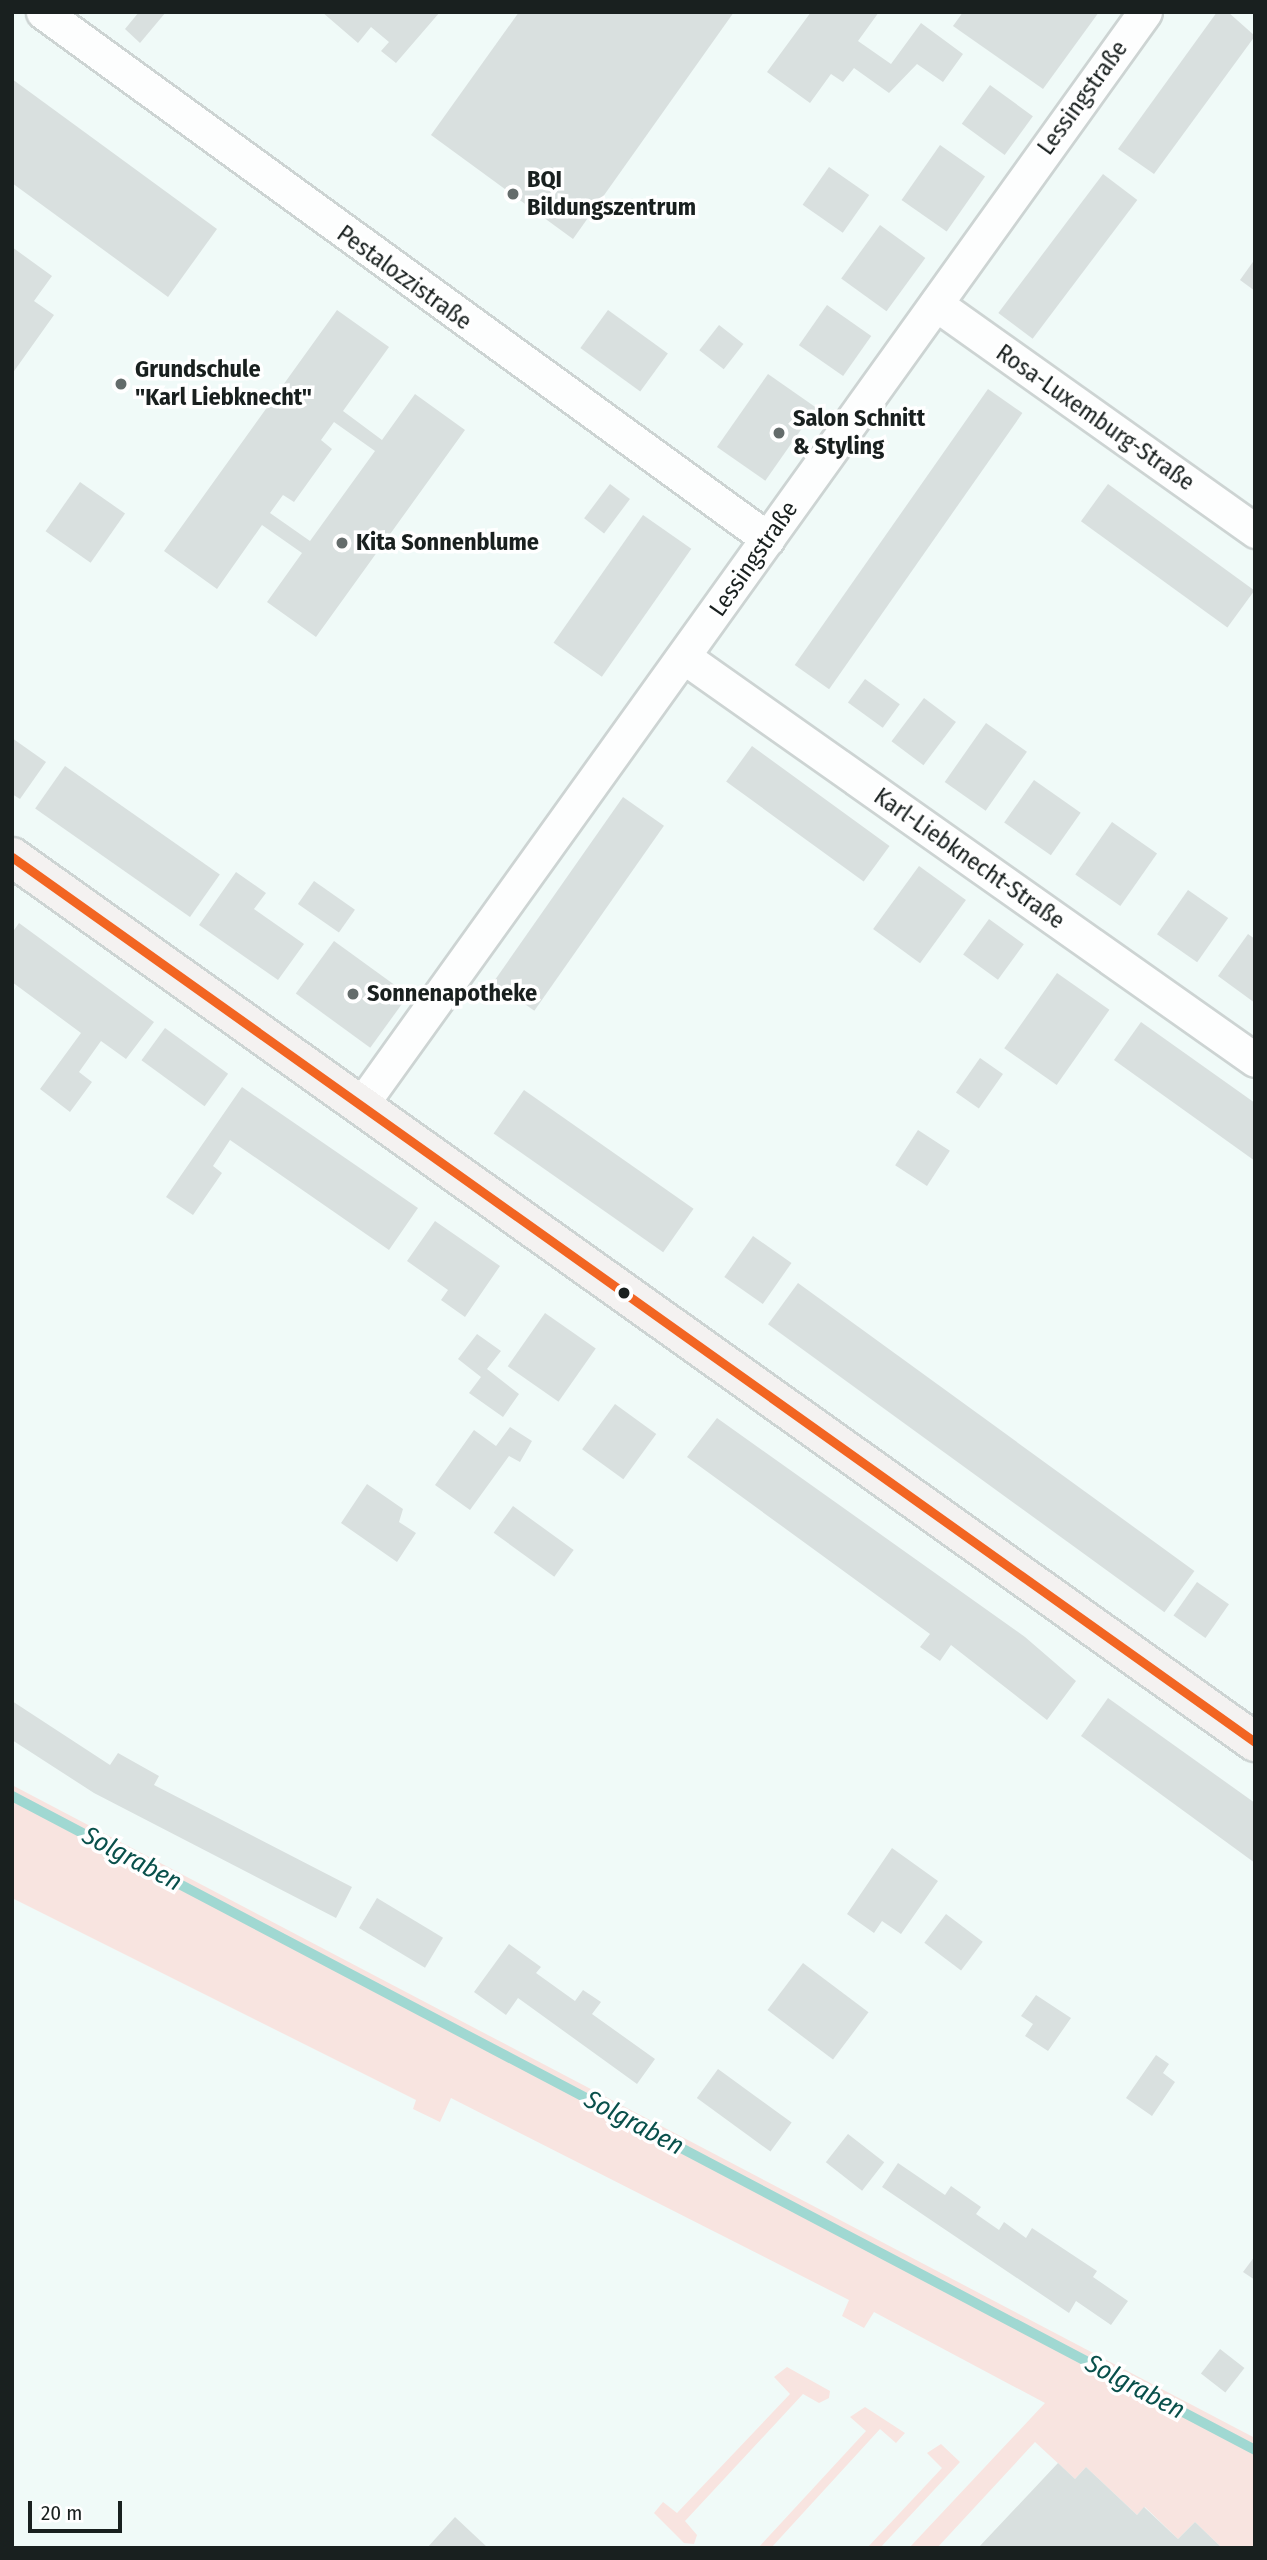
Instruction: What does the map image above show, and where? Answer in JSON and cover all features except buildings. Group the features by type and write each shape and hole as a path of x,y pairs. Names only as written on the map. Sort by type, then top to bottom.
{"main road":[{"path":"12,857 1255,1742"}],"street":[{"name":"Pestalozzistraße","path":"43,12 768,539"},
{"name":"Lessingstraße","path":"361,1105 1145,12"},
{"name":"Rosa-Luxemburg-Straße","path":"936,304 1255,531"},
{"name":"Karl-Liebknecht-Straße","path":"684,657 1255,1060"}],"shaded area":[{"path":"12,1785 1255,2438 1255,2548 1222,2548 1195,2522 1178,2539 1145,2507 1137,2515 1086,2467 1075,2479 1035,2442 937,2548 909,2548 1045,2403 874,2312 864,2328 842,2316 849,2300 451,2098 440,2122 413,2109 416,2100 12,1898"},
{"path":"787,2367 830,2391 829,2398 819,2403 803,2394 685,2521 697,2535 694,2544 684,2543 654,2513 663,2502 677,2513 790,2394 774,2377"},
{"path":"865,2407 905,2433 896,2443 880,2429 771,2548 758,2548 866,2431 850,2417"},
{"path":"941,2444 960,2462 880,2548 867,2548 942,2468 927,2453"}],"waterway":[{"name":"Solgraben","path":"12,1796 1255,2450"}],"transit line":[{"path":"12,857 1255,1742"}],"place":[{"name":"BQI Bildungszentrum","path":"513,194"},
{"name":"Grundschule \"Karl Liebknecht\"","path":"121,384"},
{"name":"Salon Schnitt & Styling","path":"779,433"},
{"name":"Kita Sonnenblume","path":"342,543"},
{"name":"Sonnenapotheke","path":"353,994"}]}
